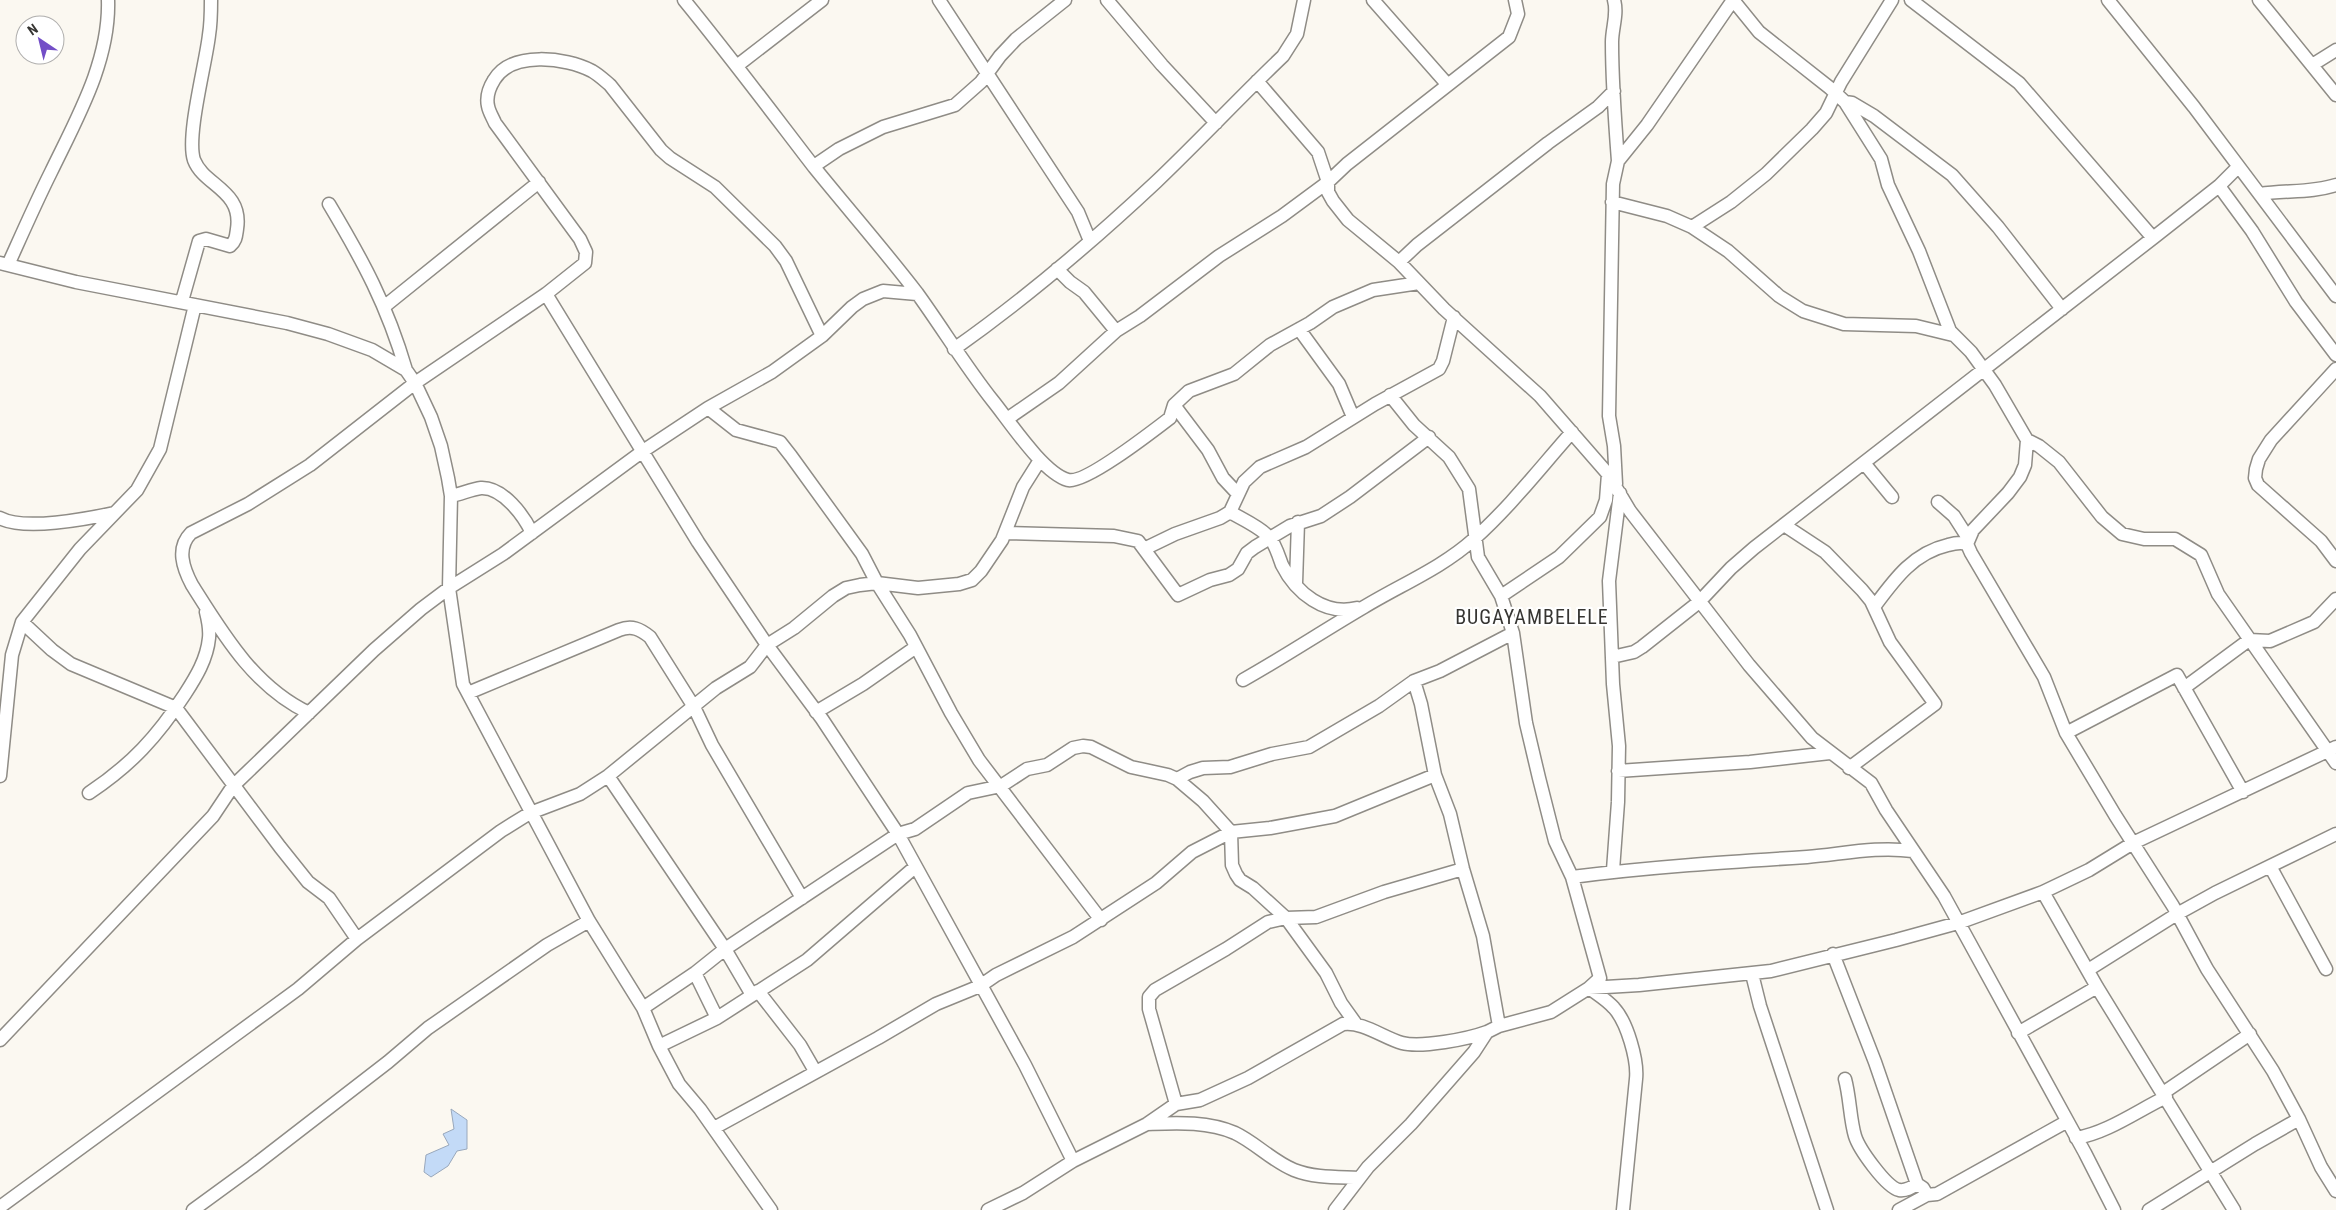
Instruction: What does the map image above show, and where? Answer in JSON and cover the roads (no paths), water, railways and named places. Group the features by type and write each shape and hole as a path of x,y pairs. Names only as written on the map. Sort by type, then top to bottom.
{"street":[{"path":"108,0 109,21 100,60 70,132 4,264 76,282 287,323 328,334 372,350 406,370"},
{"path":"182,302 199,241 206,239 230,246 235,240 238,225 237,212 232,201 198,167 194,159 192,147 210,34 211,0"},
{"path":"684,0 738,65 814,166 917,294 954,349 1040,460 1064,478 1079,480 1096,471 1170,418 1174,405 1189,392 1234,374 1270,345 1333,307 1373,290 1419,283"},
{"path":"738,65 822,0"},
{"path":"939,0 1078,212 1090,241"},
{"path":"814,166 839,149 883,127 955,105 970,94 1016,39 1065,0"},
{"path":"1108,0 1162,64 1216,123"},
{"path":"954,349 984,328 1090,241 1156,182 1216,123 1283,56 1294,41 1300,26 1304,0"},
{"path":"1373,0 1447,84"},
{"path":"1008,419 1058,383 1116,331 1140,316 1219,256 1282,216 1328,182 1346,164 1447,84 1494,51 1509,37 1518,14 1515,0"},
{"path":"1613,870 1618,802 1619,746 1612,657 1609,580 1618,489 1609,416 1612,202 1613,184 1618,161 1612,39 1616,13 1614,0"},
{"path":"1618,161 1647,125 1733,0 1759,32 1840,98 1881,159 1888,185 1919,252 1953,335 1971,352 1983,368 2026,440 2026,465 2020,477 1968,541 1941,546 1919,556 1892,584 1874,607"},
{"path":"1692,227 1731,202 1786,155 1840,98 1841,82 1892,0"},
{"path":"1911,0 2019,83 2153,238"},
{"path":"2108,0 2188,99 2336,296"},
{"path":"2265,2 2336,95"},
{"path":"2312,65 2336,50"},
{"path":"309,713 281,698 255,675 205,606 186,574 181,547 184,540 191,533 248,504 310,465 416,383 546,294 585,263 586,252 580,239 495,123 488,105 488,90 501,69 515,62 536,60 565,62 591,71 601,78 610,86 661,150 670,158 715,187 775,246 786,261 822,336"},
{"path":"1257,81 1318,152 1328,182 1328,192 1348,220 1400,262 1454,317 1540,396 1608,474 1630,511 1699,602 1795,719 1812,738 1871,783 1958,923 2114,1210"},
{"path":"1400,262 1417,245 1548,142 1598,107 1614,91"},
{"path":"1840,98 1854,103 1874,116 1952,175 2004,234 2062,309"},
{"path":"1612,657 1634,652 1642,647 1699,602 1731,568 1784,525 1983,368 2062,309 2219,186 2238,167"},
{"path":"385,306 539,182"},
{"path":"2260,194 2285,190 2312,190 2336,185"},
{"path":"2219,186 2252,231 2296,302 2336,355"},
{"path":"1612,202 1668,216 1692,227 1728,251 1779,296 1803,311 1844,324 1916,326 1953,335"},
{"path":"328,204 359,254 385,306 406,370 416,383 441,446 451,496 449,588 460,672 468,693 589,921 644,1008 659,1046 679,1084 714,1128 771,1210"},
{"path":"1057,269 1084,292 1116,331"},
{"path":"0,1040 213,816 233,786 399,627 449,588 532,533 643,451 708,408 772,372 822,336 852,307 875,293 883,291 917,294"},
{"path":"546,294 698,542 898,834 1024,1065 1073,1161"},
{"path":"0,776 12,655 22,622 80,549 137,490 160,449 195,304"},
{"path":"1144,549 1175,534 1220,518 1230,512 1244,482 1260,467 1306,447 1390,395 1439,369 1443,361 1454,317"},
{"path":"1299,329 1339,384 1353,417"},
{"path":"2336,369 2271,440 2259,460 2255,478 2258,485 2321,541 2336,561"},
{"path":"988,1210 1023,1193 1073,1161 1147,1124 1176,1104 1200,1100 1282,1061 1338,1027 1356,1024 1390,1039 1410,1044 1470,1038 1500,1026 1552,1012 1589,988 1600,978 1572,877 1556,841 1539,778 1526,723 1513,633 1500,596 1478,557 1474,539 1469,489 1453,462 1429,437 1414,425 1390,395"},
{"path":"1174,405 1208,450 1223,478 1238,494"},
{"path":"708,408 736,430 776,440 783,446 862,554 974,753 1001,786 1037,838 1101,920"},
{"path":"1243,680 1363,607 1439,565 1474,539 1528,483 1572,432"},
{"path":"1005,533 1114,536 1138,542 1178,594 1210,580 1229,575 1238,569 1247,553 1270,537 1298,522 1321,516 1340,504 1429,437"},
{"path":"2026,440 2040,446 2059,462 2102,517 2122,534 2144,539 2175,539 2201,555 2218,594 2308,721 2332,749 2336,763"},
{"path":"0,1207 298,988 357,939 501,831 530,813 580,794 608,776 716,688 750,667 767,645 794,628 833,596 846,588 878,583 918,588 959,584 972,580 990,557 1005,533 1023,487 1040,460"},
{"path":"1864,463 1892,497"},
{"path":"1500,596 1559,557 1578,541 1600,517 1606,500 1608,474"},
{"path":"451,496 482,488 491,490 522,514 532,533"},
{"path":"1938,502 1954,516 1968,541 1988,585 2044,677 2066,734 2151,869 2207,969 2250,1034 2299,1119 2311,1147 2336,1191"},
{"path":"1230,512 1270,537 1285,570 1306,596 1324,607 1346,611 1363,607"},
{"path":"0,518 22,523 47,523 84,520 114,513"},
{"path":"1296,583 1298,522"},
{"path":"1784,525 1825,552 1862,590 1874,607 1890,642 1935,704 1849,768"},
{"path":"2184,688 2250,640 2270,641 2314,622 2336,600"},
{"path":"89,793 122,769 148,746 176,708 202,664 208,646 210,631 205,606"},
{"path":"22,622 52,650 71,664 176,708 233,786 251,805 308,882 329,898 357,939"},
{"path":"468,693 546,658 630,627 650,637 694,707 712,745 802,898"},
{"path":"1178,779 1190,772 1204,768 1230,767 1272,754 1309,747 1379,706 1414,680 1440,671 1513,633"},
{"path":"816,712 863,684 916,647"},
{"path":"2066,734 2177,675 2243,792"},
{"path":"1414,680 1421,704 1435,775 1450,814 1463,869 1484,936 1500,1026"},
{"path":"644,1008 695,973 725,948 898,834 915,829 968,793 1001,786 1027,769 1047,765 1073,748 1083,746 1091,747 1131,768 1168,775 1178,779 1213,810 1231,832 1232,865 1240,880 1253,888 1286,918 1326,973 1341,1003 1356,1024"},
{"path":"1589,988 1752,974 1811,962 1833,954 1896,940 1958,923 2043,892 2089,870 2133,843 2332,749"},
{"path":"1618,771 1750,762 1830,753"},
{"path":"714,1128 936,1004 980,986 1101,920 1156,883 1192,852 1231,832 1270,828 1334,816 1435,775"},
{"path":"608,776 755,993 800,1045 815,1071"},
{"path":"2088,970 2177,914 2336,834"},
{"path":"1572,877 1613,870 1822,856 1868,849 1892,848 1913,851"},
{"path":"2270,866 2326,969"},
{"path":"659,1046 716,1018 822,949 915,867"},
{"path":"1176,1104 1152,1025 1149,996 1169,981 1226,949 1268,922 1286,918 1316,917 1384,892 1463,869"},
{"path":"2043,892 2097,987 2234,1210"},
{"path":"193,1210 260,1162 381,1068 428,1028 548,945 589,921"},
{"path":"1833,954 1875,1062 1917,1184 1923,1188 1927,1195"},
{"path":"695,973 716,1018"},
{"path":"1752,974 1760,1006 1827,1210"},
{"path":"2018,1033 2097,987"},
{"path":"1589,988 1614,1009 1624,1027 1636,1065 1622,1210"},
{"path":"1336,1210 1359,1178 1474,1052 1487,1032"},
{"path":"2076,1138 2098,1131 2164,1095 2250,1034"},
{"path":"1845,1079 1850,1098 1855,1135 1866,1156 1886,1181 1896,1189 1909,1189 1917,1184"},
{"path":"2149,1210 2299,1119"},
{"path":"1147,1124 1182,1122 1215,1127 1235,1133 1293,1170 1310,1175 1359,1178"},
{"path":"1898,1210 1927,1195 1937,1194 2066,1122"}],"water":[{"path":"451,1109 467,1120 467,1149 457,1151 448,1166 431,1177 424,1172 426,1155 449,1145 443,1134 454,1129"}],"district":[{"name":"BUGAYAMBELELE","path":"1532,617"}]}
